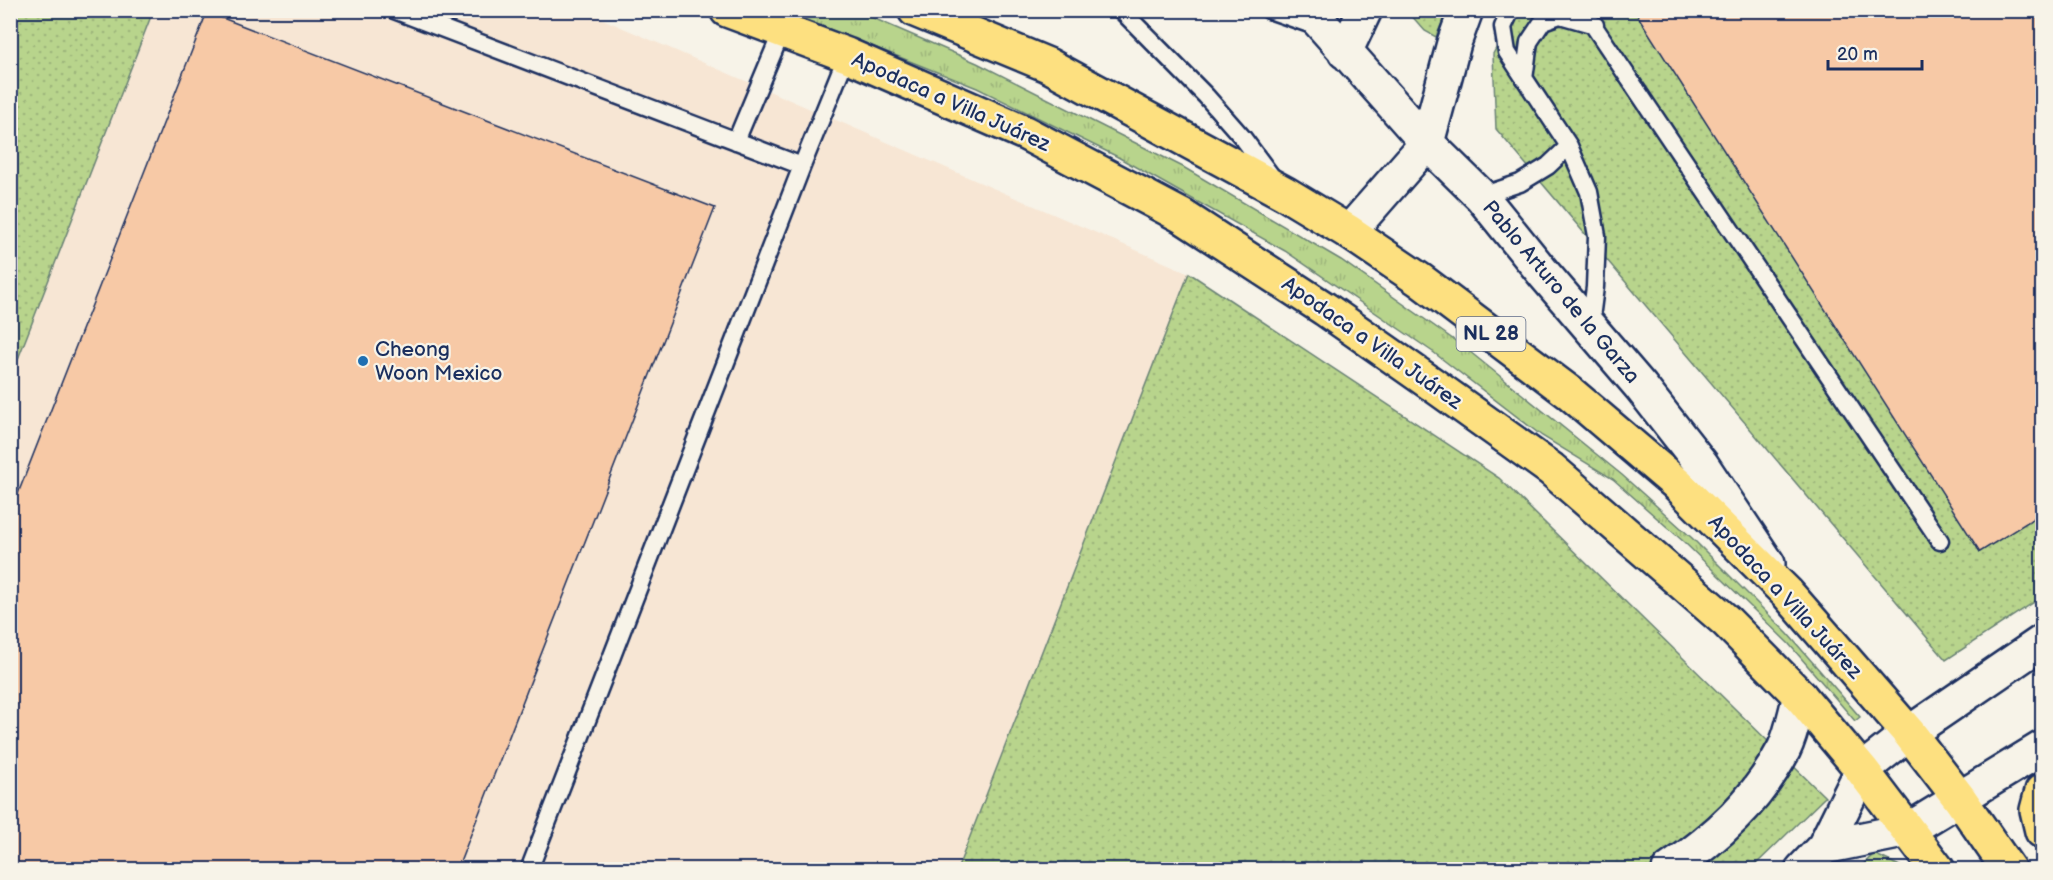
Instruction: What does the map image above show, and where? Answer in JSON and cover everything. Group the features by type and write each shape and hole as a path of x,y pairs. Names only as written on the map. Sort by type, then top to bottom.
{"main road":[{"name":"Apodaca a Villa Juárez","path":"727,10 847,55 1025,133 1182,216 1325,309 1551,469 1726,621 1800,696 1862,770 1938,870"},
{"name":"Apodaca a Villa Juárez","path":"915,10 1048,65 1286,194 1349,232 1420,280 1570,393 1677,484 1787,593 1909,733 1960,799 2009,870"},
{"path":"2043,791 2037,810 2043,831"}],"street":[{"path":"1326,30 1365,10"},
{"path":"1349,232 1427,143 1454,43 1466,10"},
{"name":"Pablo Arturo de la Garza","path":"1326,30 1427,143 1481,196 1641,387 1702,465 1787,593"},
{"path":"1813,858 1862,770 1909,733 2043,642"},
{"path":"1669,870 1731,822 1761,785 1785,747 1800,696"},
{"path":"1813,858 1908,830 2043,748"}],"lane":[{"path":"394,10 802,166"},
{"path":"1121,10 1244,138 1286,194"},
{"path":"1269,10 1326,30"},
{"path":"1511,10 1503,27 1507,51 1569,146 1589,192 1597,236 1595,287 1589,327"},
{"path":"1583,10 1940,541"},
{"path":"1524,79 1528,42 1543,21 1560,15 1595,25"},
{"path":"736,141 782,31"},
{"path":"529,870 847,55"},
{"path":"1481,196 1520,183 1548,166 1569,146"}],"shaded area":[{"path":"153,11 584,11 1189,273 957,869 11,869 10,377"}],"green space":[{"path":"10,11 153,11 11,377"},
{"path":"784,11 857,11 977,63 1183,167 1341,260 1464,347 1622,475 1692,538 1788,634 1860,717 1855,721 1789,644 1684,542 1613,479 1542,436 1433,352 1285,251 1116,156 977,88"},
{"path":"1411,11 1447,11 1436,37 1425,31 1410,14"},
{"path":"1516,11 2042,11 2042,597 1946,660 1496,129 1493,54"},
{"path":"1189,273 1499,478 1825,797 1751,869 957,870"},
{"path":"1874,854 1902,867 1902,869 1858,869"}],"building":[{"path":"1634,10 2042,10 2042,513 1980,552"},
{"name":"Cheong Woon Mexico","path":"207,12 715,208 457,870 10,870 10,514"}],"place":[{"name":"Cheong Woon Mexico","path":"363,361"}]}
